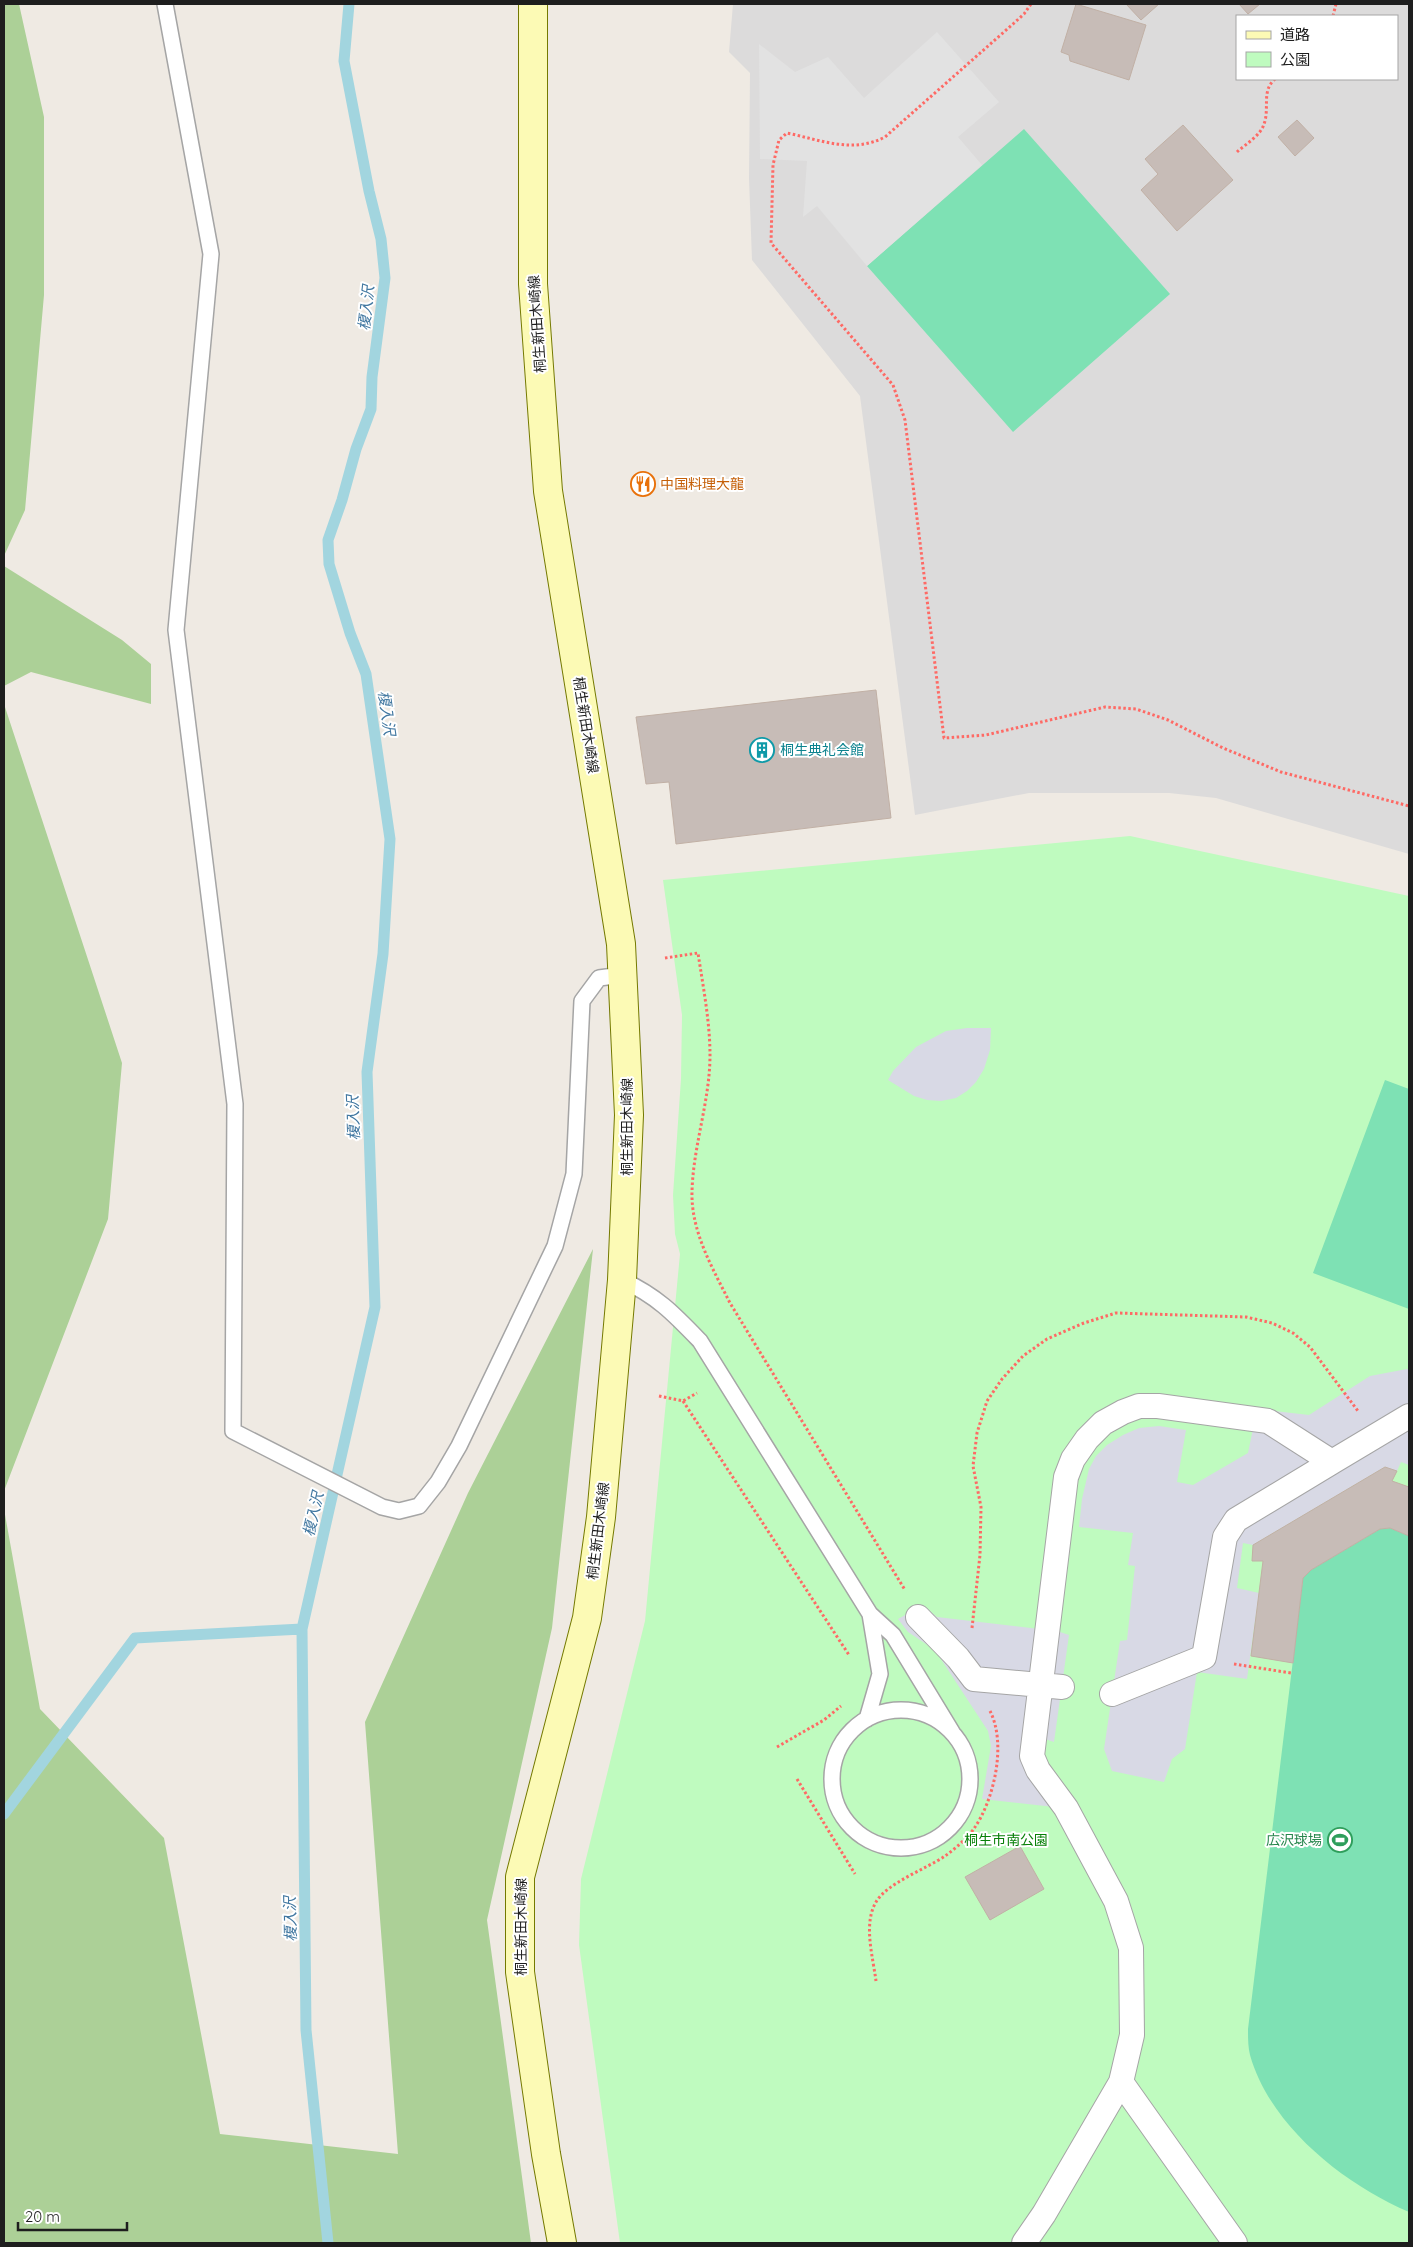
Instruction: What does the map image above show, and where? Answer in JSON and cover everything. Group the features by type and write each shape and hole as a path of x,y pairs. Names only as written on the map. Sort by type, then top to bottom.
{"main road":[{"name":"桐生新田木崎線","path":"533,4 533,284 548,491 621,944 629,1115 622,1280 601,1517 587,1618 520,1877 520,1972 546,2154 562,2243"}],"street":[{"path":"1024,2243 1044,2214 1121,2082 1132,2035 1131,1948 1116,1901 1066,1808 1038,1770 1032,1756 1051,1686 1066,1477 1077,1452 1087,1439 1103,1424 1131,1409 1158,1406 1268,1421 1332,1462"},
{"path":"1112,1694 1204,1657 1225,1537 1236,1520 1409,1416"},
{"path":"918,1617 958,1658 974,1679 1051,1686"},
{"path":"1121,2082 1235,2243"}],"lane":[{"path":"165,4 211,254 176,630 235,1104 233,1431 382,1507 399,1511 419,1506 438,1482 459,1446 555,1246 574,1174 582,1001 599,978 622,975"},
{"path":"622,1280 644,1290 666,1306 700,1341 870,1614 892,1635 965,1751 970,1773 969,1796 960,1816 945,1834 925,1844 902,1849 880,1846 860,1835 845,1819 834,1799 832,1776 837,1754 849,1735 867,1720 884,1712 903,1710 921,1713 938,1721 952,1732"},
{"path":"867,1720 880,1674 870,1614"}],"path":[{"path":"1031,4 1024,14 885,138 871,144 844,146 787,133 779,140 773,165 771,243 893,385 905,420 944,738 986,735 1105,707 1136,708 1168,720 1223,748 1281,772 1409,806"},
{"path":"1237,152 1260,131 1265,123 1266,93 1270,83 1274,80"},
{"path":"665,958 698,953 710,1055 707,1091 692,1193 695,1218 706,1253 730,1303 916,1608 918,1617"},
{"path":"659,1396 683,1401 697,1393"},
{"path":"683,1401 853,1660"},
{"path":"1204,1657 1249,1668 1291,1673"},
{"path":"876,1981 870,1931 870,1914 876,1901 886,1891 945,1856 962,1842 974,1829 988,1799 996,1771 998,1742 996,1722 974,1679"},
{"path":"777,1747 824,1720 844,1703"},
{"path":"797,1779 854,1874"}],"shaded area":[{"path":"733,4 1409,4 1409,854 1216,798 1169,793 1029,793 915,815 860,396 752,260 749,178 750,73 729,52"},
{"path":"937,32 999,102 958,137 982,165 867,266 817,206 803,217 807,161 760,159 759,44 795,72 828,57 864,98"},
{"path":"967,1028 991,1028 990,1050 984,1069 976,1082 967,1091 956,1098 941,1101 927,1100 914,1096 888,1080 893,1071 916,1047 946,1031"},
{"path":"1409,1370 1409,1465 1401,1462 1397,1471 1385,1467 1253,1545 1243,1543 1237,1588 1259,1593 1247,1679 1197,1672 1185,1749 1172,1759 1164,1782 1112,1771 1104,1749 1120,1641 1127,1640 1135,1566 1128,1565 1133,1533 1079,1527 1082,1499 1089,1469 1096,1456 1107,1445 1139,1428 1159,1426 1186,1430 1177,1482 1193,1485 1248,1453 1257,1409 1309,1415 1370,1376"},
{"path":"923,1605 937,1617 1057,1631 1069,1635 1054,1742 1045,1739 1042,1757 1054,1807 982,1799 991,1746 988,1731 935,1650 908,1632 898,1619"}],"green space":[{"path":"4,4 19,4 44,117 44,295 25,510 4,556"},
{"path":"1024,129 1170,294 1013,432 867,266"},
{"path":"4,566 122,640 151,664 151,704 31,672 4,686"},
{"path":"4,704 122,1063 108,1219 4,1491"},
{"name":"桐生市南公園","path":"1130,836 1409,896 1409,2243 620,2243 579,1945 581,1879 645,1621 680,1254 675,1234 673,1195 681,1079 682,1015 663,880"},
{"path":"1385,1080 1409,1089 1409,1309 1313,1273"},
{"path":"593,1249 552,1628 487,1920 531,2243 4,2243 4,1509 40,1709 164,1838 220,2134 398,2154 365,1722 468,1493"},
{"name":"広沢球場","path":"1390,1528 1409,1536 1409,2212 1384,2200 1335,2169 1292,2128 1274,2106 1260,2081 1250,2055 1248,2039 1303,1578 1311,1570 1380,1529"}],"building":[{"path":"1076,4 1146,25 1129,80 1070,61 1069,55 1061,52"},
{"path":"1126,4 1159,4 1141,20"},
{"path":"1239,4 1260,4 1248,14"},
{"path":"1297,120 1314,138 1295,156 1278,137"},
{"path":"1183,125 1233,180 1177,231 1141,190 1158,174 1145,159"},
{"name":"桐生典礼会館","path":"876,690 891,818 676,844 669,782 646,784 636,717"},
{"path":"1385,1467 1397,1471 1392,1481 1409,1487 1409,1536 1390,1528 1380,1529 1311,1570 1303,1578 1293,1663 1251,1656 1263,1561 1252,1561 1253,1545"},
{"path":"1020,1846 1044,1889 990,1920 965,1877"}],"waterway":[{"name":"榎入沢","path":"328,2243 306,2030 302,1629 375,1307 367,1072 383,954 390,839 366,674 350,633 329,564 328,540 342,500 356,449 371,409 372,377 385,278 381,239 369,191 344,61 349,4"},
{"path":"4,1814 135,1638 302,1629"}],"place":[{"name":"中国料理大龍","path":"643,484"},
{"name":"桐生典礼会館","path":"762,750"},
{"name":"広沢球場","path":"1340,1840"}]}
